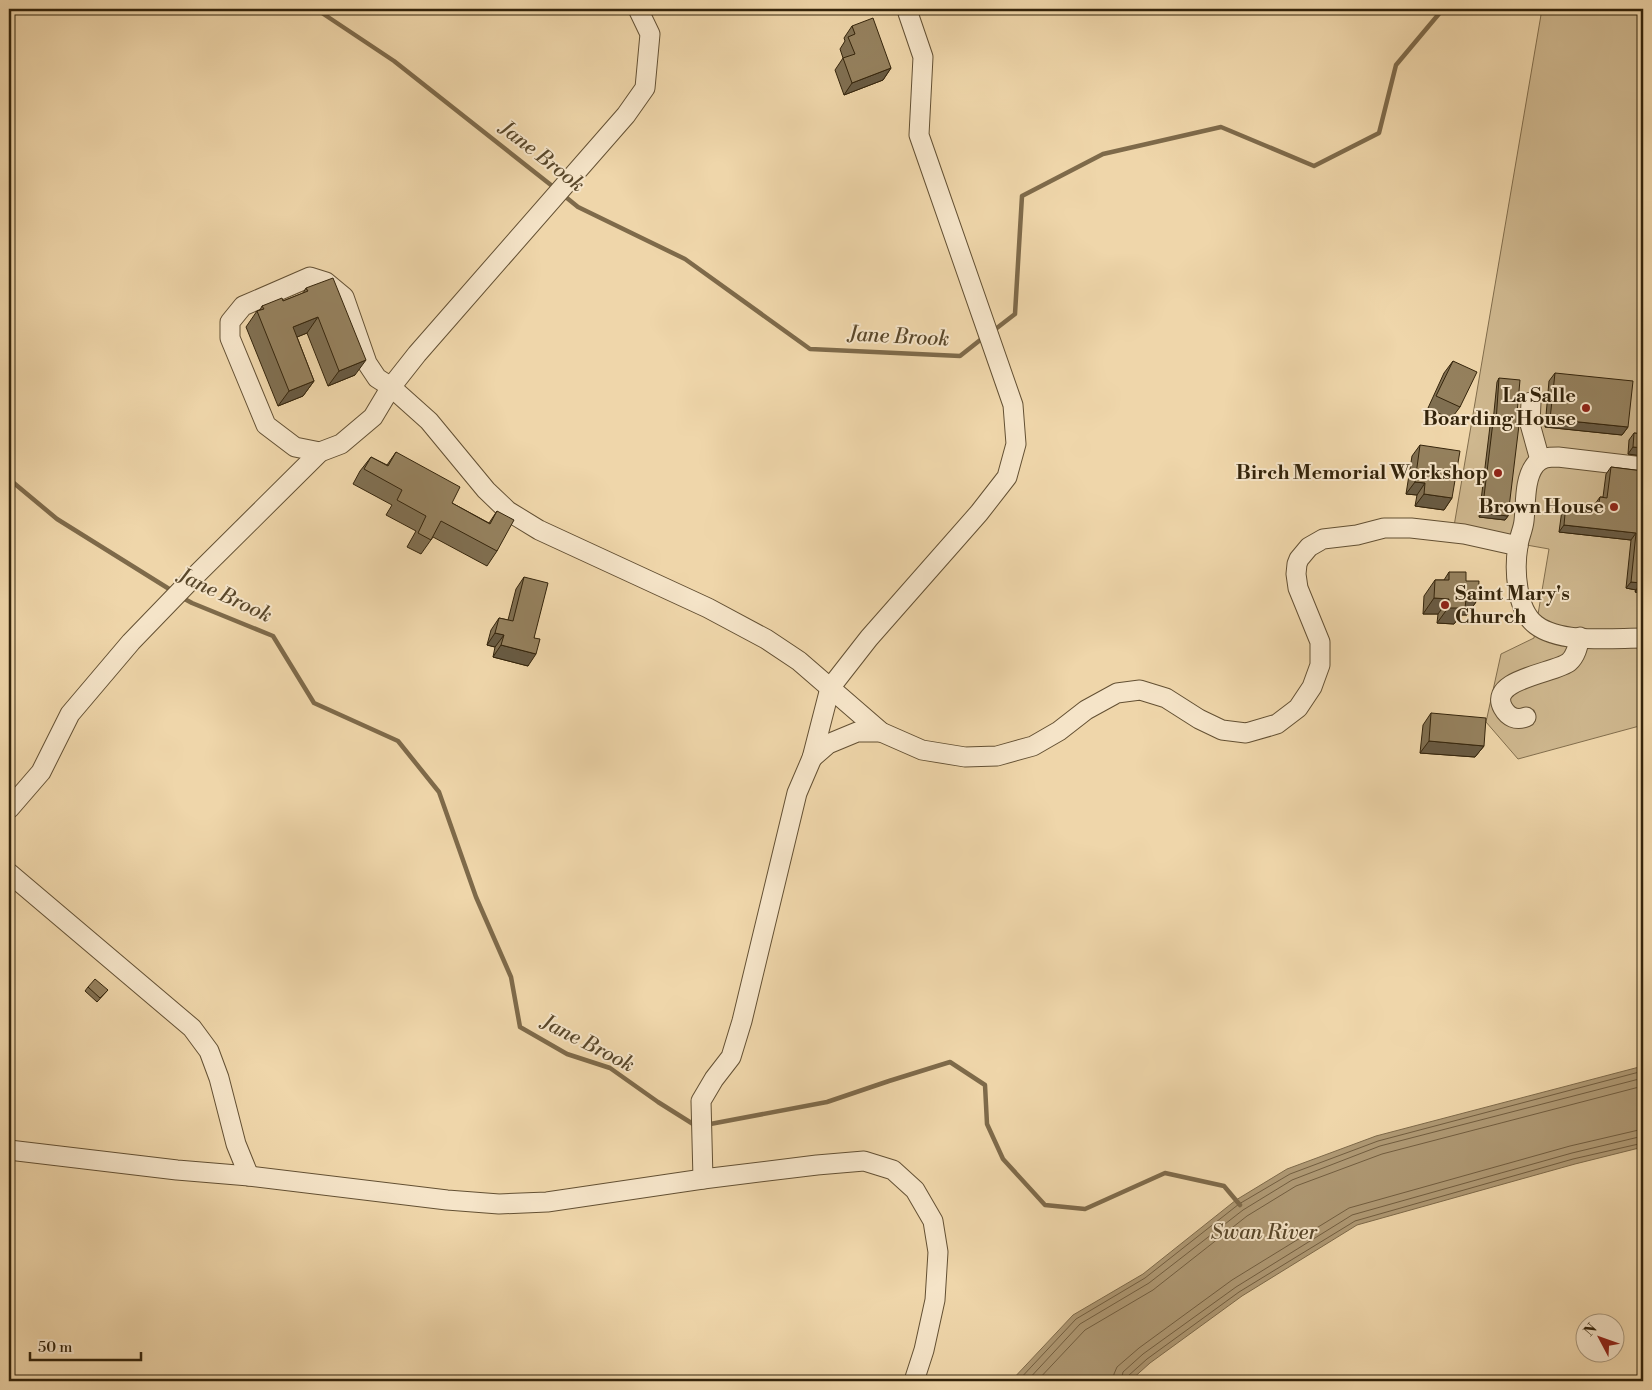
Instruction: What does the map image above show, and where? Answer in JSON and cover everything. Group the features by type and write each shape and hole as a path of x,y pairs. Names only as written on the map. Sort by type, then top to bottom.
{"street":[{"path":"9,809 41,772 70,714 131,642 320,452 342,444 373,417 391,387 417,354 626,115 645,88 650,34 638,9"},
{"path":"702,1178 701,1101 714,1078 731,1057 742,1021 797,793 812,758 830,688 869,638 979,513 1007,476 1016,444 1012,405 919,135 923,57 908,12"},
{"path":"320,452 295,447 266,425 230,338 230,322 243,306 310,277 326,282 344,297 366,363 377,378 391,387 429,421 486,490 508,511 539,530 708,608 766,639 799,661 881,732 922,750 965,757 997,756 1033,746 1059,731 1086,710 1117,693 1140,690 1166,698 1199,719 1222,730 1246,733 1277,724 1298,708 1312,687 1320,665 1320,642 1298,588 1296,574 1297,564 1305,550 1323,539 1339,538 1384,528 1411,528 1464,534 1518,546"},
{"path":"1531,402 1530,424 1540,460"},
{"path":"1643,467 1558,457 1540,460 1535,465 1530,476 1522,532 1518,546 1517,584 1525,613 1534,624 1550,632 1580,637 1643,638"},
{"path":"1526,717 1517,719 1505,712 1501,702 1503,692 1509,686 1525,678 1567,663 1575,653 1580,637"},
{"path":"812,758 828,744 857,732 881,732"},
{"path":"9,873 192,1028 209,1051 219,1078 236,1144 249,1176"},
{"path":"9,1150 447,1200 499,1204 548,1202 702,1178 817,1164 864,1161 893,1170 915,1190 932,1222 938,1252 935,1300 924,1350 914,1381"}],"shaded area":[{"path":"1542,9 1643,9 1643,725 1518,759 1486,722 1501,654 1534,638 1549,549 1453,532"}],"water":[{"name":"Swan River","path":"1643,1066 1643,1147 1357,1225 1242,1296 1150,1363 1130,1381 1011,1381 1073,1315 1143,1274 1236,1200 1287,1169 1376,1136"}],"building":[{"path":"873,18 891,68 852,83 843,58 855,54 848,37 855,34 852,26"},
{"path":"333,278 366,360 339,371 318,317 293,327 314,381 289,391 257,311 264,309 262,306 282,298 283,301 308,291 306,288"},
{"path":"1453,361 1477,372 1460,407 1436,396"},
{"name":"La Salle Boarding House","path":"1555,373 1633,381 1628,427 1550,419"},
{"name":"Birch Memorial Workshop","path":"1499,378 1520,380 1516,424 1519,425 1508,516 1482,513 1493,422 1496,422"},
{"path":"1634,433 1643,434 1643,448 1633,447"},
{"path":"1420,445 1460,451 1452,498 1424,494 1425,483 1415,482"},
{"path":"396,452 460,487 452,503 490,524 497,511 514,520 497,551 441,521 431,540 418,533 426,516 397,500 402,490 364,469 371,457 388,466"},
{"name":"Brown House","path":"1611,467 1643,471 1643,585 1631,582 1636,533 1564,525 1566,503 1598,507 1600,497 1607,498"},
{"path":"1449,572 1466,572 1466,581 1479,581 1478,599 1466,599 1465,608 1448,608 1449,599 1434,598 1435,580 1449,580"},
{"path":"524,577 548,583 534,638 540,639 536,654 501,645 504,635 495,633 499,618 513,621"},
{"path":"1431,713 1486,718 1484,746 1429,741"},
{"path":"95,979 108,990 100,998 88,987"}],"waterway":[{"name":"Jane Brook","path":"316,9 394,61 556,189"},
{"name":"Jane Brook","path":"993,331 1015,314 1022,196 1103,154 1221,127 1314,166 1379,133 1396,65 1443,9"},
{"name":"Jane Brook","path":"562,194 578,207 685,259 810,349 960,356 984,337"},
{"name":"Jane Brook","path":"9,479 57,519 174,592"},
{"name":"Jane Brook","path":"181,597 273,636 314,703 398,741 439,792 476,897 511,977 520,1027 567,1054 610,1068 658,1102 693,1124 697,1124"},
{"name":"Jane Brook","path":"705,1125 827,1102 950,1062 985,1085 987,1124 1003,1159 1045,1205 1085,1209 1165,1173 1224,1186 1240,1205"}],"place":[{"name":"La Salle Boarding House","path":"1586,408"},
{"name":"Birch Memorial Workshop","path":"1498,473"},
{"name":"Brown House","path":"1614,507"},
{"name":"Saint Mary's Church","path":"1445,605"}]}
